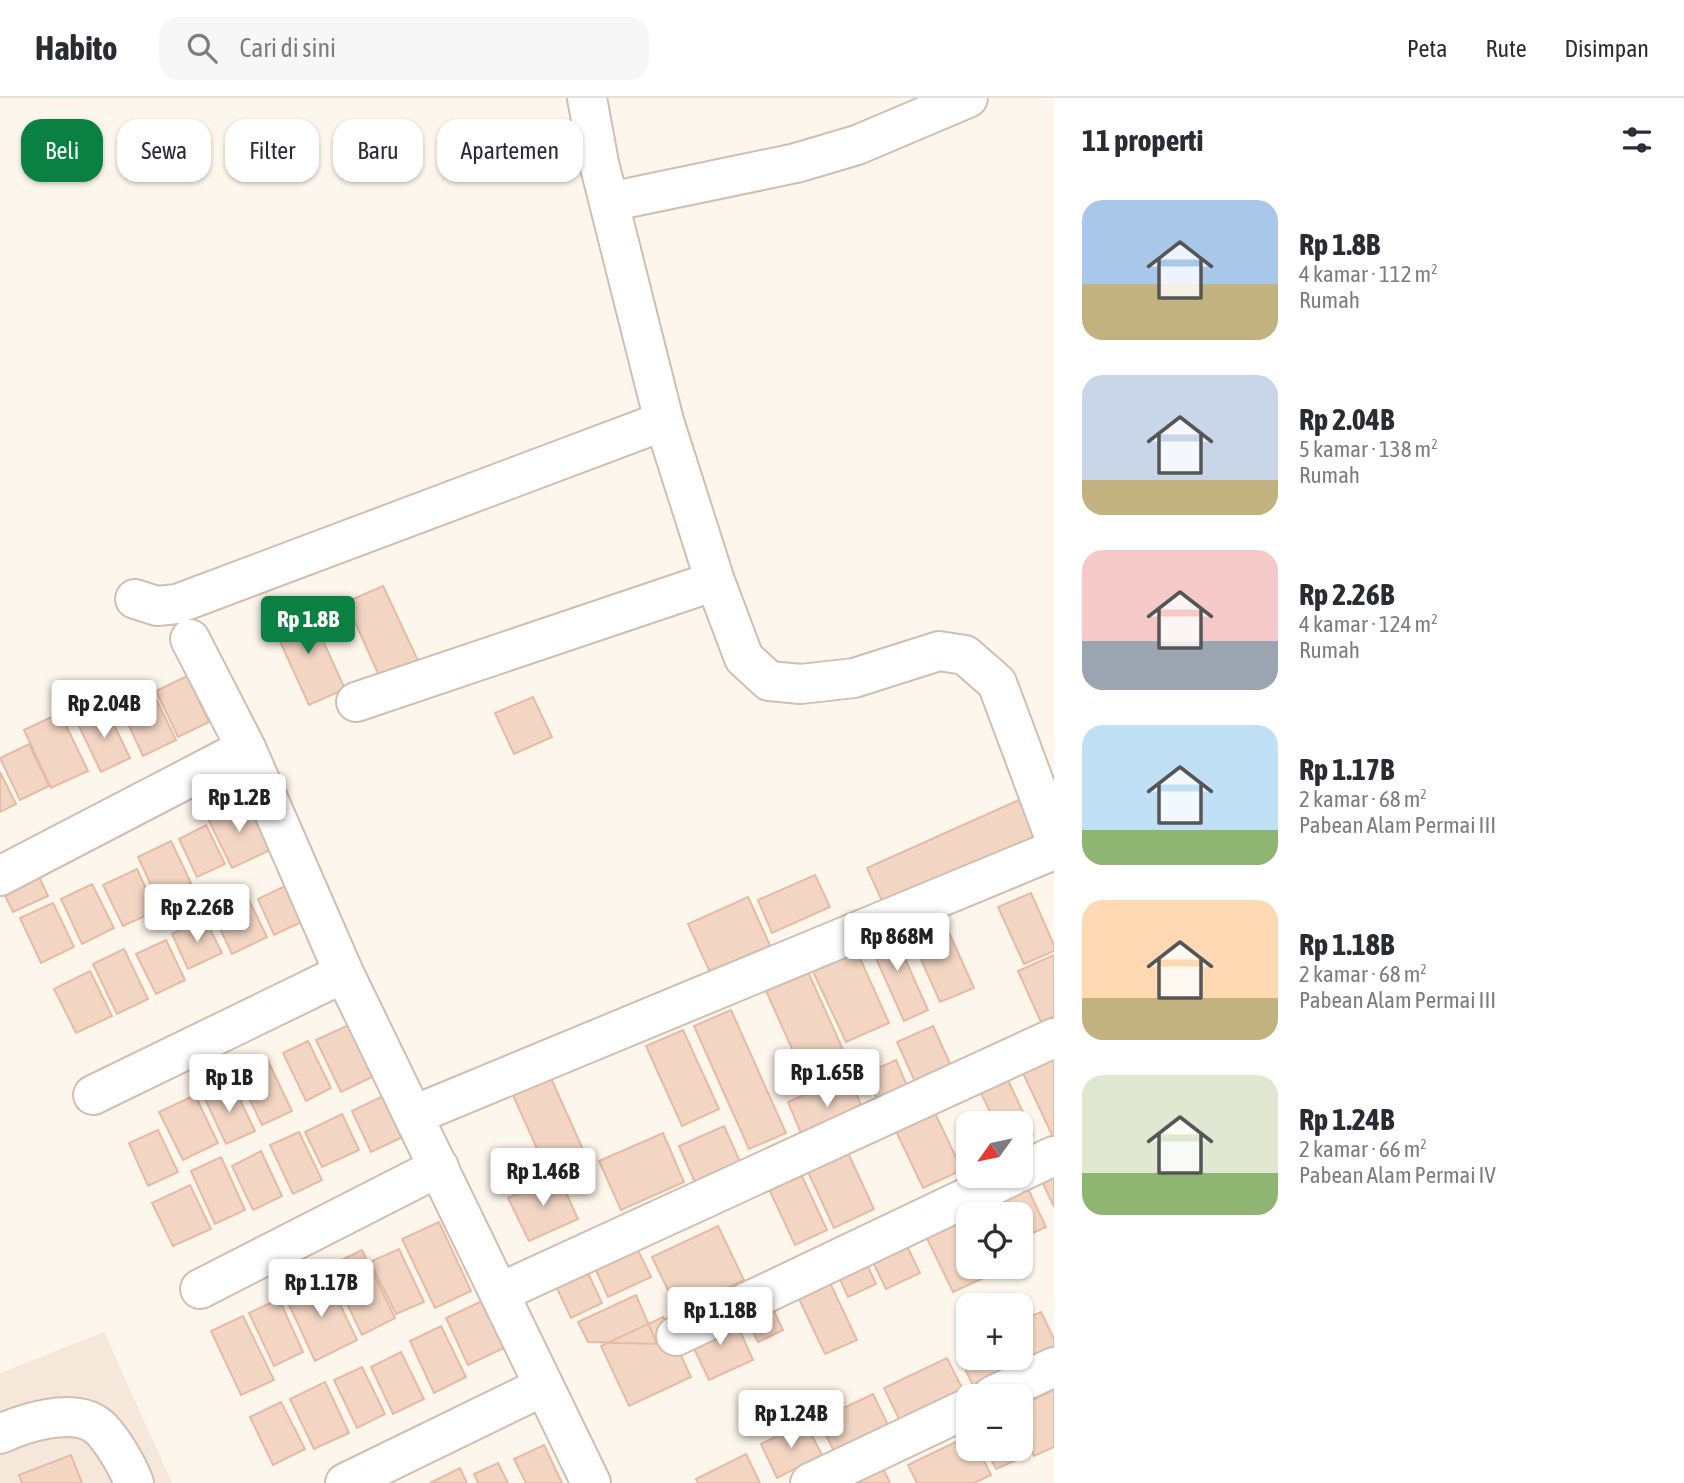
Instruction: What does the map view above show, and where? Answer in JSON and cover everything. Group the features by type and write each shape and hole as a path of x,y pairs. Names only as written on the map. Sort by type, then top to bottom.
{"street":[{"path":"587,98 599,163 664,421 715,581 744,658 769,681 801,684 854,678 939,651 965,655 997,683 1054,836"},
{"path":"609,202 808,160 881,136 968,98"},
{"path":"135,599 156,606 177,604 664,421"},
{"path":"356,702 715,581"},
{"path":"190,639 246,748 344,973 591,1483"},
{"path":"0,876 246,748"},
{"path":"414,1115 1054,850"},
{"path":"93,1096 344,973"},
{"path":"499,1293 1054,1038"},
{"path":"1033,1166 1054,1156"},
{"path":"200,1289 439,1167"},
{"path":"676,1336 987,1188"},
{"path":"1018,1384 1054,1367"},
{"path":"345,1483 544,1386"},
{"path":"810,1483 956,1414"},
{"path":"0,1434 17,1426 66,1416 95,1424 125,1461 134,1483"}],"shaded area":[{"path":"104,1332 172,1483 0,1483 0,1373"}],"building":[{"path":"383,586 422,669 384,687 346,602"},
{"path":"308,608 345,689 309,705 272,624"},
{"path":"187,676 209,722 178,737 156,691"},
{"path":"149,684 176,740 143,756 117,700"},
{"path":"533,697 552,737 514,754 495,713"},
{"path":"106,708 130,758 101,772 77,722"},
{"path":"60,713 88,771 51,788 24,730"},
{"path":"29,744 49,786 20,800 0,758"},
{"path":"0,772 16,804 0,812"},
{"path":"1021,799 1038,836 884,905 867,868"},
{"path":"246,801 270,850 232,868 208,819"},
{"path":"206,825 225,864 197,877 179,839"},
{"path":"171,841 191,883 157,898 138,857"},
{"path":"137,869 156,911 123,926 103,885"},
{"path":"36,870 48,896 13,912 1,887"},
{"path":"815,875 830,907 772,933 758,900"},
{"path":"291,883 308,919 274,935 258,899"},
{"path":"92,884 114,928 82,944 61,899"},
{"path":"1031,893 1054,945 1054,951 1024,964 998,907"},
{"path":"748,897 774,954 714,981 688,924"},
{"path":"248,898 267,937 232,954 213,914"},
{"path":"53,903 74,947 41,963 20,918"},
{"path":"937,906 974,988 940,1002 904,921"},
{"path":"205,919 222,953 188,969 172,934"},
{"path":"890,925 928,1010 904,1021 866,936"},
{"path":"166,940 185,980 156,994 136,954"},
{"path":"854,945 889,1023 846,1042 810,965"},
{"path":"124,949 148,999 117,1014 93,964"},
{"path":"1054,955 1054,1016 1041,1022 1018,971"},
{"path":"90,971 112,1016 76,1033 54,989"},
{"path":"808,972 844,1052 802,1071 766,991"},
{"path":"731,1010 786,1133 749,1149 694,1026"},
{"path":"351,1024 376,1075 341,1092 316,1040"},
{"path":"933,1026 952,1068 916,1084 897,1042"},
{"path":"683,1030 719,1109 682,1126 646,1046"},
{"path":"308,1041 331,1088 306,1101 283,1053"},
{"path":"1054,1056 1054,1135 1052,1135 1022,1071"},
{"path":"267,1059 292,1111 262,1125 237,1073"},
{"path":"896,1060 908,1088 878,1103 865,1074"},
{"path":"848,1075 866,1116 805,1143 788,1102"},
{"path":"550,1076 585,1154 547,1171 512,1093"},
{"path":"1007,1078 1022,1111 990,1111 980,1091"},
{"path":"232,1083 255,1131 226,1144 204,1097"},
{"path":"387,1094 407,1135 371,1152 352,1111"},
{"path":"195,1095 218,1143 183,1160 159,1112"},
{"path":"934,1111 956,1157 956,1173 923,1188 895,1129"},
{"path":"342,1114 359,1150 322,1167 305,1132"},
{"path":"724,1126 742,1166 697,1187 679,1146"},
{"path":"158,1130 178,1172 148,1186 129,1143"},
{"path":"299,1132 322,1180 293,1194 270,1145"},
{"path":"663,1133 684,1182 621,1210 599,1161"},
{"path":"842,1140 874,1209 834,1228 802,1159"},
{"path":"261,1151 282,1196 253,1210 232,1166"},
{"path":"221,1157 245,1210 215,1224 191,1171"},
{"path":"1054,1173 1054,1207 1041,1179"},
{"path":"801,1174 827,1230 795,1245 769,1189"},
{"path":"558,1175 578,1219 529,1241 508,1198"},
{"path":"190,1185 211,1229 173,1246 152,1203"},
{"path":"1004,1188 1028,1188 1046,1227 1033,1233 1033,1202 986,1202"},
{"path":"956,1209 956,1279 981,1279 953,1292 921,1226"},
{"path":"439,1222 471,1291 435,1308 402,1239"},
{"path":"718,1226 744,1280 678,1311 652,1257"},
{"path":"633,1240 651,1277 608,1297 591,1259"},
{"path":"904,1240 920,1273 886,1289 870,1256"},
{"path":"399,1249 424,1302 396,1314 370,1262"},
{"path":"362,1250 395,1318 362,1335 329,1266"},
{"path":"861,1251 876,1284 848,1297 833,1264"},
{"path":"823,1268 857,1340 825,1354 791,1282"},
{"path":"587,1271 602,1303 571,1318 556,1286"},
{"path":"327,1277 357,1340 315,1361 285,1296"},
{"path":"636,1295 657,1344 588,1342 578,1322"},
{"path":"766,1295 783,1330 758,1342 741,1307"},
{"path":"279,1299 303,1352 274,1366 249,1313"},
{"path":"482,1301 504,1348 468,1365 446,1318"},
{"path":"1041,1312 1054,1339 1054,1350 1033,1360 1033,1315"},
{"path":"732,1313 753,1360 709,1380 687,1334"},
{"path":"243,1316 274,1380 241,1395 211,1331"},
{"path":"663,1317 691,1377 629,1406 601,1346"},
{"path":"441,1326 466,1377 434,1393 410,1341"},
{"path":"401,1352 424,1399 393,1414 371,1367"},
{"path":"947,1358 960,1384 956,1384 956,1393 900,1421 884,1388"},
{"path":"362,1367 385,1414 357,1428 334,1380"},
{"path":"966,1370 1003,1370 1007,1379 997,1384 972,1384"},
{"path":"325,1382 349,1433 314,1449 290,1399"},
{"path":"1054,1390 1054,1447 1034,1456 1033,1454 1033,1400"},
{"path":"873,1394 888,1425 834,1451 818,1420"},
{"path":"281,1402 305,1449 273,1465 250,1417"},
{"path":"805,1422 822,1455 777,1478 761,1444"},
{"path":"956,1442 956,1461 984,1461 991,1475 974,1483 917,1483 908,1465"},
{"path":"544,1445 562,1483 526,1483 514,1459"},
{"path":"746,1454 760,1483 698,1483 696,1479"},
{"path":"71,1455 82,1483 22,1483 19,1475"},
{"path":"992,1461 1014,1461 996,1469"},
{"path":"498,1463 508,1483 478,1483 474,1474"},
{"path":"882,1466 890,1483 846,1483"},
{"path":"460,1468 467,1483 430,1483"}]}
